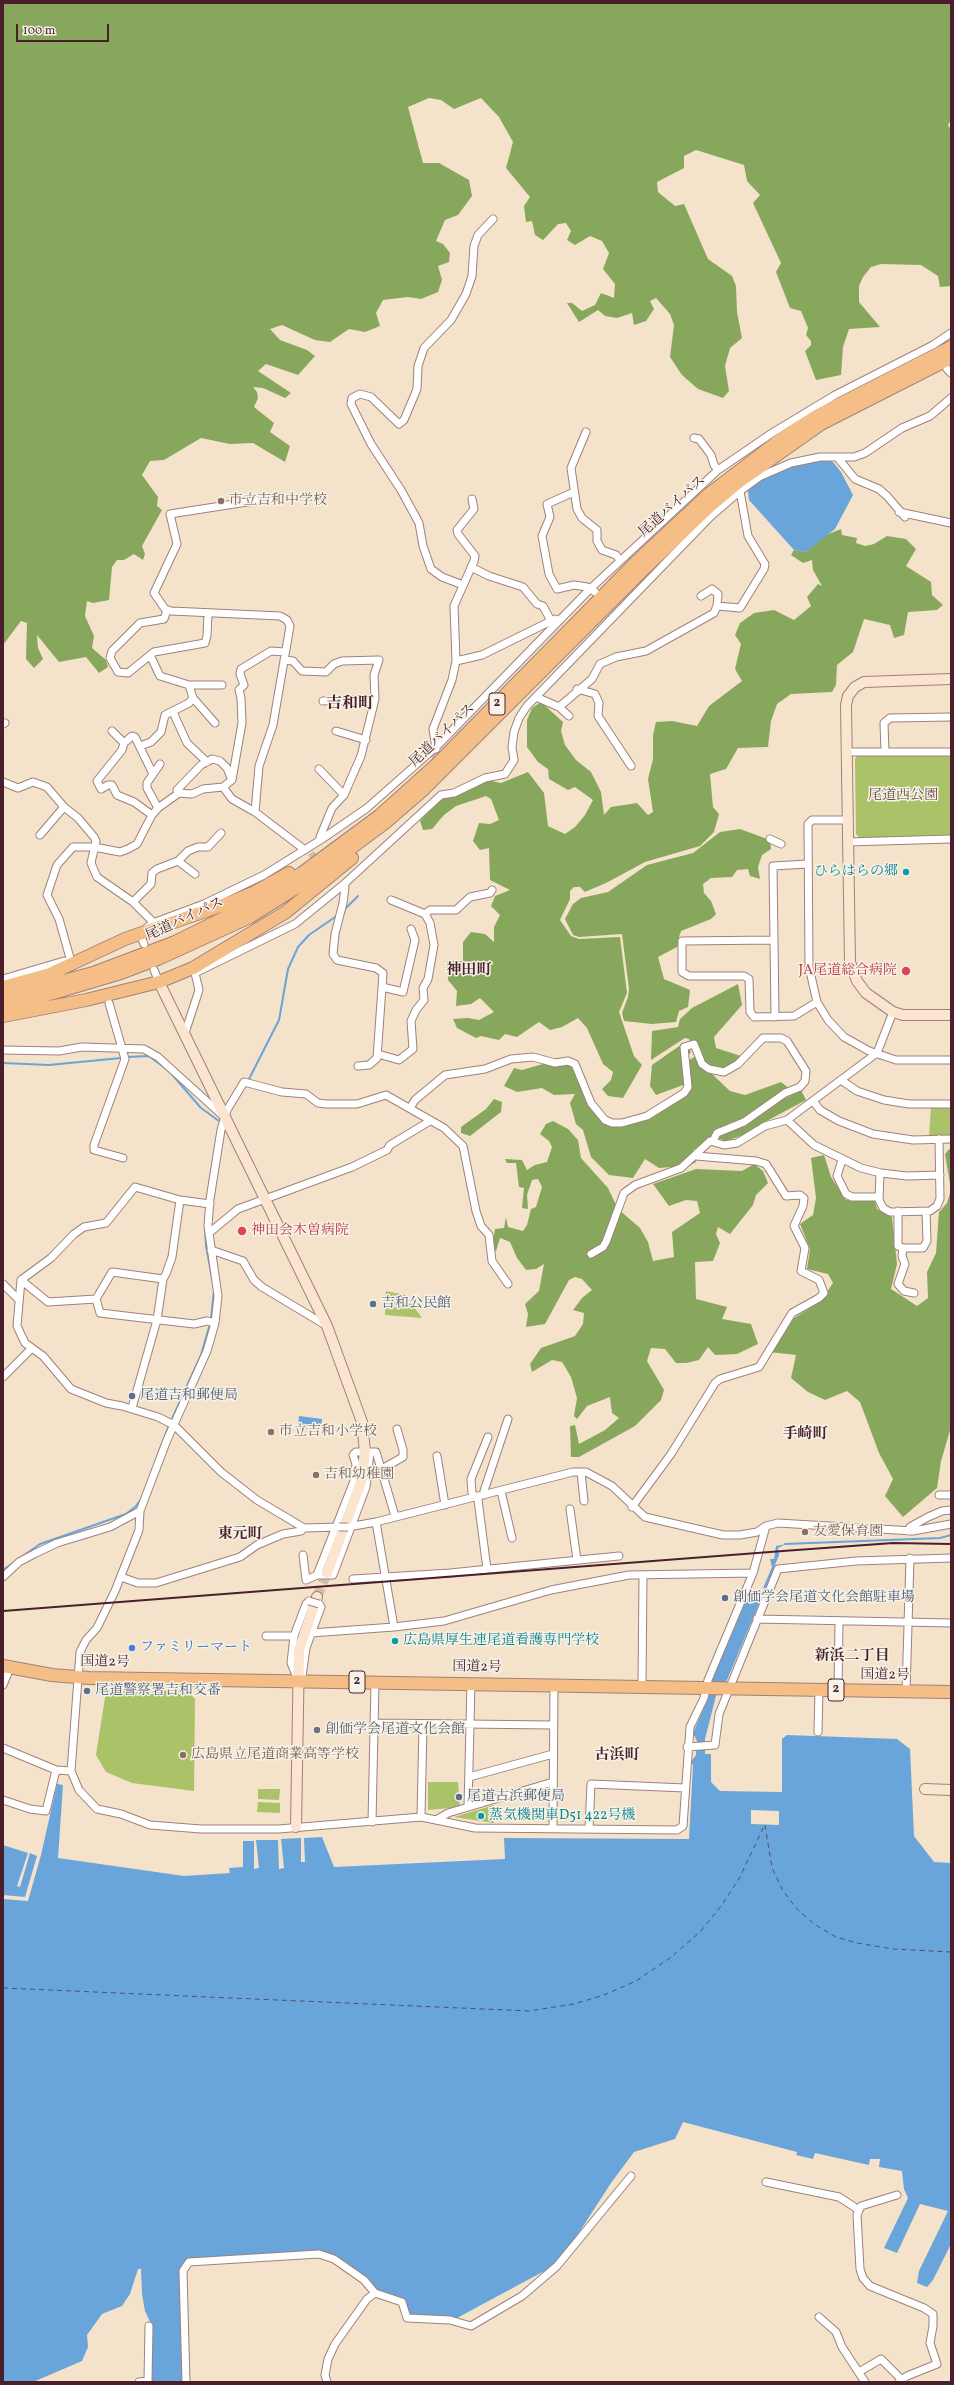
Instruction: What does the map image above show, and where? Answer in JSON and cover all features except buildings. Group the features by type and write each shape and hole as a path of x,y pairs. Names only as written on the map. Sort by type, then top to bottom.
{"highway":[{"path":"916,363 951,341"},
{"name":"尾道バイパス","path":"3,997 93,973 141,956 208,928 278,889 379,816 438,763 636,562 709,494 786,435 818,415 951,346"},
{"name":"尾道バイパス","path":"3,1008 121,973 218,933 250,917 335,861 385,823 422,792 640,572 708,507 740,481 821,424 950,367"},
{"path":"3,1016 86,1000 159,982 194,970 247,937 315,890 366,846 422,792"},
{"path":"3,987 50,974 142,939 156,925 226,904 255,892 287,874 379,816"},
{"name":"国道2号","path":"7,1667 79,1677 951,1692"}],"street":[{"path":"462,585 442,577 431,569 423,546 419,523 401,490 371,444 351,404 352,398 360,394 371,396 398,424 404,420 417,389 418,366 424,348 451,320 466,294 472,276 474,246 478,235 493,219"},
{"path":"3,782 18,788 33,782 41,783 47,786 64,808 78,818 94,837 96,841 90,863 98,877 133,902 156,925 237,889 308,850 367,808 436,750 620,560 718,470 772,433 835,395 933,345 951,333"},
{"path":"184,1036 198,990 194,970 295,924 438,792 454,793 485,778 505,774 514,760 512,746 519,718 536,697 616,611 711,516 740,491 777,467 820,458 854,457 865,453 902,428 930,416 951,398"},
{"path":"586,432 571,468 577,509 582,518 597,530 598,541 602,550 616,556 620,560"},
{"path":"694,438 699,439 711,455 714,465 718,470"},
{"path":"838,458 855,479 879,489 902,514 951,523"},
{"path":"717,606 740,608 764,569 765,564 748,536 740,491"},
{"path":"574,492 547,504 550,517 542,536 549,574 557,589 574,585 592,590"},
{"path":"255,812 259,766 273,725 290,626 286,620 280,616 168,610 165,609 154,593 177,544 170,514 279,496"},
{"path":"436,750 433,729 452,680 456,661 454,606 462,585 472,568 475,556 457,530 474,509 472,499"},
{"path":"472,568 489,576 523,587 537,604 543,606 551,621"},
{"path":"559,708 577,690 592,679 600,664 616,657 646,651 714,613 717,606 718,594 712,589 701,596"},
{"path":"168,610 164,619 140,623 112,651 110,658 118,672 124,674 154,652 205,643 207,636 208,613"},
{"path":"456,661 482,655 555,619 559,622"},
{"path":"70,958 59,919 47,894 57,865 73,847 94,847 115,852 128,849 136,844 152,815 158,808 179,793 192,794 214,787 223,787 232,780 242,723 241,698 239,690 244,685 240,674 241,669 271,651 285,652"},
{"path":"150,656 160,676 189,685 222,685"},
{"path":"284,660 293,661 302,671 326,672 334,664 342,661 376,658 379,660 374,675 375,699 366,740 344,795 332,808 320,837 322,840"},
{"path":"951,679 874,680 864,682 855,687 848,696 846,705 850,962 857,981 866,993 893,1012 904,1015 951,1015"},
{"path":"189,685 193,698 215,723"},
{"path":"577,690 595,694 599,703 598,716 631,766"},
{"path":"536,697 559,708 569,716"},
{"path":"140,746 151,742 161,732 165,715 173,712 193,698"},
{"path":"323,701 375,699"},
{"path":"173,712 187,743 207,762"},
{"path":"885,752 884,723 890,718 951,717"},
{"path":"112,731 124,743"},
{"path":"336,731 366,740"},
{"path":"152,815 134,802 118,795 112,785 108,785 101,789 97,781 122,750 124,743 132,736 140,746 153,774"},
{"path":"847,752 951,752"},
{"path":"179,793 177,790 212,759 220,761 227,768 232,780"},
{"path":"158,808 147,788 153,774 160,764"},
{"path":"319,769 344,795"},
{"path":"223,787 232,799 255,812 308,850"},
{"path":"40,835 64,808"},
{"path":"847,820 812,820 808,824 809,967 817,1002 828,1020 844,1036 869,1051 887,1058 910,1061 951,1060"},
{"path":"133,902 151,884 152,873 157,869 178,861 188,852 198,847 208,847 221,833"},
{"path":"770,839 781,844"},
{"path":"847,842 951,839"},
{"path":"178,861 194,874"},
{"path":"775,1017 773,866 808,864"},
{"path":"337,886 345,887 343,903 335,934 333,954 337,960 376,968 383,972 377,1058 369,1065 358,1066"},
{"path":"425,914 430,910 456,910 470,897 490,893 492,890"},
{"path":"378,1054 399,1060 413,1049 411,1021 416,1010 424,1000 423,988 428,979 434,945 430,923 425,914 391,900"},
{"path":"382,987 403,992 415,940 411,929"},
{"path":"3,979 57,964 114,938 142,939"},
{"path":"774,940 682,941 682,972 689,976 744,976 749,979 750,1012 754,1017 794,1016 817,1002"},
{"path":"154,970 218,1108 225,1118 263,1199 327,1326 362,1422 368,1452 366,1487 349,1527 333,1575 317,1576 306,1580 303,1555"},
{"path":"109,1003 125,1059 94,1145 94,1150 124,1158"},
{"path":"713,1141 724,1145 737,1142 764,1126 787,1120 877,1053 893,1012"},
{"path":"410,1108 415,1100 445,1075 485,1069 511,1059 528,1057 555,1063 568,1061 575,1064 591,1102 605,1120 612,1123 622,1123 646,1116 684,1093 688,1087 684,1047 694,1044 702,1064 709,1069 724,1072 738,1064 763,1038 781,1038 787,1041 806,1071 805,1081 800,1087 785,1093 744,1122 717,1133 713,1141 703,1147 696,1156 681,1168 635,1185 624,1193 606,1242 603,1247 591,1254"},
{"path":"3,1050 59,1051 82,1047 144,1049 158,1057 218,1108"},
{"path":"842,1080 857,1091 884,1100 910,1104 951,1104"},
{"path":"508,1284 492,1261 489,1235 481,1226 476,1211 462,1146 444,1128 386,1096 348,1106 341,1103 318,1103 306,1094 282,1092 244,1082 227,1110 218,1144 210,1204 210,1250 218,1296 215,1323 207,1350 174,1425 140,1511 139,1530 121,1577 108,1606 80,1652 71,1771 79,1790 97,1809 121,1814 150,1825 201,1830 296,1827 421,1817 475,1828 677,1830 682,1826 687,1747 690,1727 717,1688 757,1619 778,1569 785,1566 910,1558 951,1558"},
{"path":"813,1101 820,1110 839,1121 873,1134 913,1140 951,1139"},
{"path":"787,1120 814,1145 842,1160 880,1173 940,1175"},
{"path":"209,1233 238,1209 352,1167 387,1150 390,1145 430,1121"},
{"path":"880,1173 879,1197 884,1208 890,1212 930,1211 937,1206 940,1199 939,1139"},
{"path":"632,1507 671,1454 715,1383 720,1379 758,1367 792,1313 819,1298 824,1293 819,1280 802,1271 806,1248 794,1226 803,1206 804,1198 800,1195 786,1196 766,1164 756,1161 696,1156"},
{"path":"842,1160 837,1176 846,1194 852,1197 879,1197"},
{"path":"210,1204 180,1200 135,1188 106,1223 84,1227 74,1234 50,1258 21,1280 18,1299 17,1326 25,1343 31,1349 43,1356 71,1389 77,1393 106,1404 132,1408 158,1417 174,1425 221,1472 257,1500 304,1528"},
{"path":"132,1408 157,1320 163,1279 172,1257 180,1200"},
{"path":"898,1212 898,1246 903,1248 923,1248 927,1241 926,1211"},
{"path":"903,1248 902,1256 905,1264 898,1284 904,1291 914,1293"},
{"path":"210,1250 243,1261 254,1280 262,1287 327,1326"},
{"path":"163,1279 112,1272 96,1299 100,1313 194,1324 206,1321 215,1323"},
{"path":"21,1280 48,1302 96,1299"},
{"path":"3,1284 18,1299"},
{"path":"3,1377 31,1349"},
{"path":"484,1495 484,1491 508,1419"},
{"path":"380,1470 403,1457 403,1450 397,1429"},
{"path":"487,1569 478,1500 472,1493 471,1479 488,1437"},
{"path":"317,1576 338,1526 354,1481 356,1464 353,1455 356,1452 376,1452 380,1470 395,1516"},
{"path":"327,1573 361,1482 368,1452"},
{"path":"437,1456 445,1505"},
{"path":"581,1472 584,1501"},
{"path":"121,1577 138,1583 156,1583 240,1556 258,1544 283,1534 301,1531 304,1528 338,1526 349,1527 376,1522 395,1516 501,1491 555,1475 581,1472 592,1475 612,1486 632,1507 645,1517 724,1535 740,1535 757,1532 766,1526 778,1523 908,1531 921,1531 951,1524"},
{"path":"501,1491 512,1538"},
{"path":"939,1495 951,1495"},
{"path":"570,1508 577,1560"},
{"path":"908,1531 910,1527 928,1517 942,1511 951,1510"},
{"path":"3,1576 19,1562 57,1543 110,1527 140,1511"},
{"path":"376,1522 394,1627"},
{"path":"687,1747 715,1745 719,1714 717,1688 708,1680 754,1573 766,1526"},
{"path":"353,1579 487,1569 620,1556"},
{"path":"906,1692 910,1558"},
{"path":"311,1633 394,1627 444,1621 551,1590 629,1575 754,1573"},
{"path":"642,1686 643,1575"},
{"path":"298,1680 302,1677 306,1648 321,1607 315,1601"},
{"path":"298,1680 291,1663 294,1636 306,1604 315,1601"},
{"path":"296,1827 299,1650 315,1601"},
{"path":"757,1619 839,1622 951,1623"},
{"path":"838,1690 839,1622"},
{"path":"266,1636 294,1636"},
{"path":"3,1685 7,1667"},
{"path":"372,1822 375,1682"},
{"path":"468,1807 471,1683"},
{"path":"553,1829 554,1684"},
{"path":"818,1732 819,1690"},
{"path":"375,1723 554,1725"},
{"path":"421,1817 423,1724"},
{"path":"3,1748 56,1770 71,1771"},
{"path":"469,1776 553,1754"},
{"path":"3,1800 30,1809 46,1811 56,1770"},
{"path":"436,1820 448,1813 553,1782"},
{"path":"589,1829 591,1784 685,1788"},
{"path":"925,1789 951,1790"},
{"path":"186,2382 184,2271 188,2262 319,2254 334,2259 364,2280 376,2293 402,2302 407,2318 450,2320 471,2326 522,2296 557,2266 631,2176"},
{"path":"766,2182 839,2197 859,2210"},
{"path":"859,2372 881,2359 904,2380 937,2364 930,2343 933,2326 933,2314 924,2308 870,2286 863,2278 860,2269 857,2215 859,2210 861,2206 867,2203 896,2195"},
{"path":"327,2382 325,2375 328,2359 335,2344 367,2299 376,2293"},
{"path":"819,2317 836,2332 842,2347 865,2382"},
{"path":"139,2382 148,2381 149,2326"}],"green space":[{"path":"3,3 951,3 951,120 948,125 951,130 951,286 940,287 938,276 921,265 881,264 871,267 863,277 859,286 859,302 880,327 849,329 843,347 841,375 816,380 805,351 811,345 811,341 806,335 808,328 801,311 790,308 776,272 781,263 753,203 760,195 747,181 744,165 696,150 684,156 684,168 657,182 658,192 675,206 684,204 708,259 732,276 736,286 737,312 742,338 730,348 725,366 729,391 723,398 698,389 682,375 670,357 674,325 670,314 656,298 650,301 654,309 646,321 634,325 632,313 617,318 605,316 598,310 579,322 567,303 572,303 582,311 595,305 601,293 614,298 615,284 603,269 609,253 602,241 590,236 575,245 567,240 571,231 566,223 558,224 543,240 535,235 532,221 526,222 524,206 530,197 506,168 513,142 499,117 481,98 454,109 441,100 429,98 408,107 423,163 439,163 469,180 472,196 458,215 445,220 436,241 443,244 450,253 449,262 438,266 442,280 438,292 421,299 408,297 383,300 376,313 380,326 365,332 349,329 330,342 315,340 282,325 270,329 280,340 307,350 315,356 298,375 266,364 258,371 291,393 285,398 263,388 253,387 257,392 258,398 254,407 274,423 270,432 290,446 285,462 253,443 230,444 201,438 164,460 150,461 142,475 158,497 157,506 162,510 142,546 145,554 143,560 134,554 124,560 117,560 112,567 109,600 93,603 87,601 85,616 94,636 92,648 106,660 108,667 99,673 86,657 59,662 37,635 38,648 43,659 34,668 26,659 27,623 21,621 3,645"},
{"path":"841,529 842,535 857,538 856,543 865,546 874,544 887,536 906,539 916,549 906,566 931,582 932,595 943,605 937,610 908,612 904,635 894,638 890,625 864,619 853,652 837,665 836,685 832,692 791,694 777,704 771,721 768,747 738,748 726,769 710,774 713,807 719,814 714,832 700,846 645,862 606,883 585,892 580,887 574,887 570,891 570,899 560,920 571,936 579,939 620,937 627,993 619,1012 634,1056 642,1065 623,1098 608,1096 602,1089 611,1080 613,1072 603,1064 587,1028 578,1018 562,1027 550,1030 539,1022 517,1037 505,1034 499,1040 481,1036 476,1038 457,1028 453,1019 468,1018 479,1020 494,1012 480,998 471,1004 456,1006 457,991 448,980 447,961 463,961 463,942 471,932 485,934 494,942 494,927 500,915 491,906 495,896 510,890 490,880 489,848 480,850 473,841 479,823 490,824 499,820 491,799 486,796 456,806 444,815 432,829 423,830 420,821 443,797 469,790 476,784 487,780 501,783 528,772 544,793 548,826 565,834 575,827 585,815 593,800 575,787 568,790 549,779 548,769 538,762 527,747 527,720 532,708 541,702 563,722 561,731 565,745 576,760 591,772 601,792 604,815 611,807 637,803 648,815 653,812 648,779 653,759 653,735 656,722 672,721 697,726 709,706 742,681 735,669 741,644 735,635 740,623 754,613 774,610 794,620 811,606 807,597 818,584 822,586 813,570 812,560 803,563 791,555 794,550 806,552 824,536"},
{"name":"尾道西公園","path":"858,755 951,755 951,836 860,838 856,834 855,759"},
{"path":"740,829 770,840 771,849 762,855 758,867 760,879 750,876 748,869 737,870 732,877 711,878 703,884 704,893 711,901 716,914 711,919 681,931 679,946 658,957 664,979 690,990 688,1007 679,1011 676,1022 652,1024 624,1021 622,1013 628,997 629,989 622,934 579,937 573,935 565,919 573,904 581,898 608,892 647,865 693,853 720,832"},
{"path":"738,984 742,1005 714,1037 716,1048 741,1056 724,1071 713,1070 695,1052 689,1039 685,1038 651,1060 652,1031 678,1027 680,1019 692,1008"},
{"path":"685,1042 691,1052 684,1060 686,1084 656,1095 650,1086 652,1065"},
{"path":"694,1057 730,1091 745,1095 781,1082 790,1089 693,1150 696,1162 675,1174 671,1167 659,1168 645,1159 633,1178 609,1175 591,1157 583,1130 576,1124 570,1103 575,1094 554,1095 542,1088 517,1092 504,1086 514,1068 522,1070 543,1064 573,1065 591,1101 612,1124 658,1112 686,1094 688,1061"},
{"path":"801,1090 806,1100 761,1124 752,1132 726,1141 717,1138 718,1134"},
{"path":"494,1099 502,1102 501,1112 470,1136 461,1133 461,1127 486,1109"},
{"path":"931,1105 951,1105 951,1136 929,1137"},
{"path":"553,1121 568,1129 578,1140 581,1158 608,1188 618,1209 640,1228 648,1242 653,1261 674,1257 672,1232 700,1213 697,1201 686,1200 669,1206 653,1184 696,1169 742,1171 754,1164 763,1171 768,1183 756,1195 753,1205 730,1234 718,1227 716,1234 720,1243 713,1261 695,1262 696,1299 727,1307 722,1319 751,1324 758,1344 737,1354 715,1355 708,1347 699,1360 686,1363 676,1363 665,1349 651,1348 647,1361 664,1390 661,1400 635,1426 579,1457 571,1457 570,1426 575,1425 579,1444 605,1430 619,1418 612,1413 610,1397 587,1406 577,1419 574,1416 577,1398 571,1377 562,1362 552,1360 532,1372 530,1364 541,1348 575,1336 583,1324 584,1313 573,1310 582,1298 592,1290 582,1279 575,1277 569,1280 545,1324 526,1327 528,1314 525,1304 539,1291 544,1264 536,1269 526,1270 517,1258 510,1242 500,1238 496,1251 492,1249 495,1229 504,1228 506,1217 508,1227 523,1231 527,1225 531,1209 536,1207 542,1187 538,1179 532,1180 527,1195 528,1209 522,1208 524,1188 519,1187 516,1163 507,1163 505,1159 522,1160 527,1170 535,1165 547,1162 552,1147 549,1141 540,1134 546,1124"},
{"path":"951,1147 951,1190 945,1154"},
{"path":"824,1155 831,1177 846,1200 875,1201 877,1209 892,1217 897,1264 891,1289 917,1306 928,1298 927,1272 936,1253 939,1212 947,1203 951,1190 951,1427 941,1461 937,1488 903,1517 885,1496 893,1479 879,1453 860,1402 847,1391 825,1400 808,1392 791,1378 796,1355 769,1352 788,1322 821,1301 833,1283 828,1274 807,1269 810,1249 800,1224 813,1215 816,1198 811,1158"},
{"path":"386,1291 405,1295 422,1318 385,1315"},
{"path":"182,1690 190,1693 195,1699 194,1791 132,1783 106,1772 96,1755 106,1691"},
{"path":"428,1782 458,1782 460,1807 428,1810"},
{"path":"258,1789 280,1789 279,1800 258,1799"},
{"path":"258,1802 280,1803 280,1813 257,1812"},
{"path":"494,1805 494,1823 454,1817"}],"water":[{"path":"826,460 833,462 841,472 853,495 835,529 806,552 794,550 749,500 748,491 755,484 776,470"},
{"path":"299,1416 322,1419 321,1430 298,1428"},
{"path":"786,1544 778,1548 779,1555 769,1580 727,1680 716,1696 705,1739 705,1754 711,1754 711,1782 720,1791 782,1792 782,1739 787,1735 897,1739 910,1749 914,1836 934,1862 951,1863 951,2244 933,2280 927,2287 917,2283 919,2271 948,2211 920,2204 897,2253 884,2248 908,2198 904,2189 902,2171 879,2167 880,2159 870,2159 869,2165 815,2153 813,2159 796,2155 797,2152 683,2122 675,2139 634,2152 611,2183 569,2248 548,2269 457,2318 409,2315 406,2300 376,2290 370,2280 333,2255 319,2250 187,2259 181,2271 182,2382 151,2382 151,2324 145,2311 142,2294 141,2269 138,2269 130,2294 122,2306 102,2314 87,2335 88,2347 82,2361 33,2382 3,2382 3,1899 28,1901 41,1855 57,1784 63,1785 58,1858 184,1876 230,1873 229,1868 243,1867 243,1841 254,1841 254,1869 259,1868 256,1840 278,1840 279,1869 284,1868 281,1839 301,1838 301,1862 305,1862 304,1838 322,1837 334,1867 505,1859 504,1838 689,1839 693,1765 691,1762 696,1755 697,1741 693,1733 709,1696 713,1678 748,1596 758,1600 772,1567 770,1559 774,1559 776,1546"},
{"path":"3,1845 28,1853 17,1886 20,1887 30,1853 37,1856 25,1897 3,1895"}],"pier":[{"path":"751,1810 779,1811 779,1825 751,1824"}],"waterway":[{"path":"343,911 358,896"},
{"path":"248,1081 279,1020 288,969 298,947 309,935 338,915"},
{"path":"127,1057 149,1056 169,1071 201,1108 219,1121"},
{"path":"3,1063 49,1065 121,1058"},
{"path":"209,1184 221,1118"},
{"path":"205,1224 206,1213"},
{"path":"205,1229 206,1246 212,1278"},
{"path":"211,1319 214,1290"},
{"path":"171,1421 201,1355 210,1324"},
{"path":"155,1462 169,1425"},
{"path":"3,1570 40,1544 126,1514 136,1506 142,1498"},
{"path":"785,1544 940,1538 951,1535"}],"ferry route":[{"path":"3,1988 529,2011 574,2004 604,1995 636,1981 670,1958 700,1932 721,1906 739,1879 765,1824"},
{"path":"765,1825 772,1868 782,1889 796,1908 814,1924 836,1937 857,1943 893,1949 951,1952"}],"tunnel":[{"path":"435,753 436,765"},
{"path":"311,853 319,864"},
{"path":"317,1597 327,1573"}],"railway":[{"path":"3,1611 893,1543 951,1544"}],"place":[{"name":"市立吉和中学校","path":"221,501"},
{"name":"ひらはらの郷","path":"906,872"},
{"name":"JA尾道総合病院","path":"906,971"},
{"name":"神田会木曽病院","path":"242,1231"},
{"name":"吉和公民館","path":"373,1304"},
{"name":"尾道吉和郵便局","path":"132,1396"},
{"name":"市立吉和小学校","path":"271,1432"},
{"name":"吉和幼稚園","path":"316,1475"},
{"name":"友愛保育園","path":"805,1532"},
{"name":"創価学会尾道文化会館駐車場","path":"725,1598"},
{"name":"広島県厚生連尾道看護専門学校","path":"395,1641"},
{"name":"ファミリーマート","path":"132,1648"},
{"name":"尾道警察署吉和交番","path":"87,1691"},
{"name":"創価学会尾道文化会館","path":"317,1730"},
{"name":"広島県立尾道商業高等学校","path":"183,1755"},
{"name":"尾道古浜郵便局","path":"459,1797"},
{"name":"蒸気機関車D51 422号機","path":"481,1816"}],"district":[{"name":"吉和町","path":"350,705"},
{"name":"神田町","path":"469,971"},
{"name":"手崎町","path":"805,1435"},
{"name":"東元町","path":"240,1535"},
{"name":"新浜二丁目","path":"852,1657"},
{"name":"古浜町","path":"617,1756"}]}
